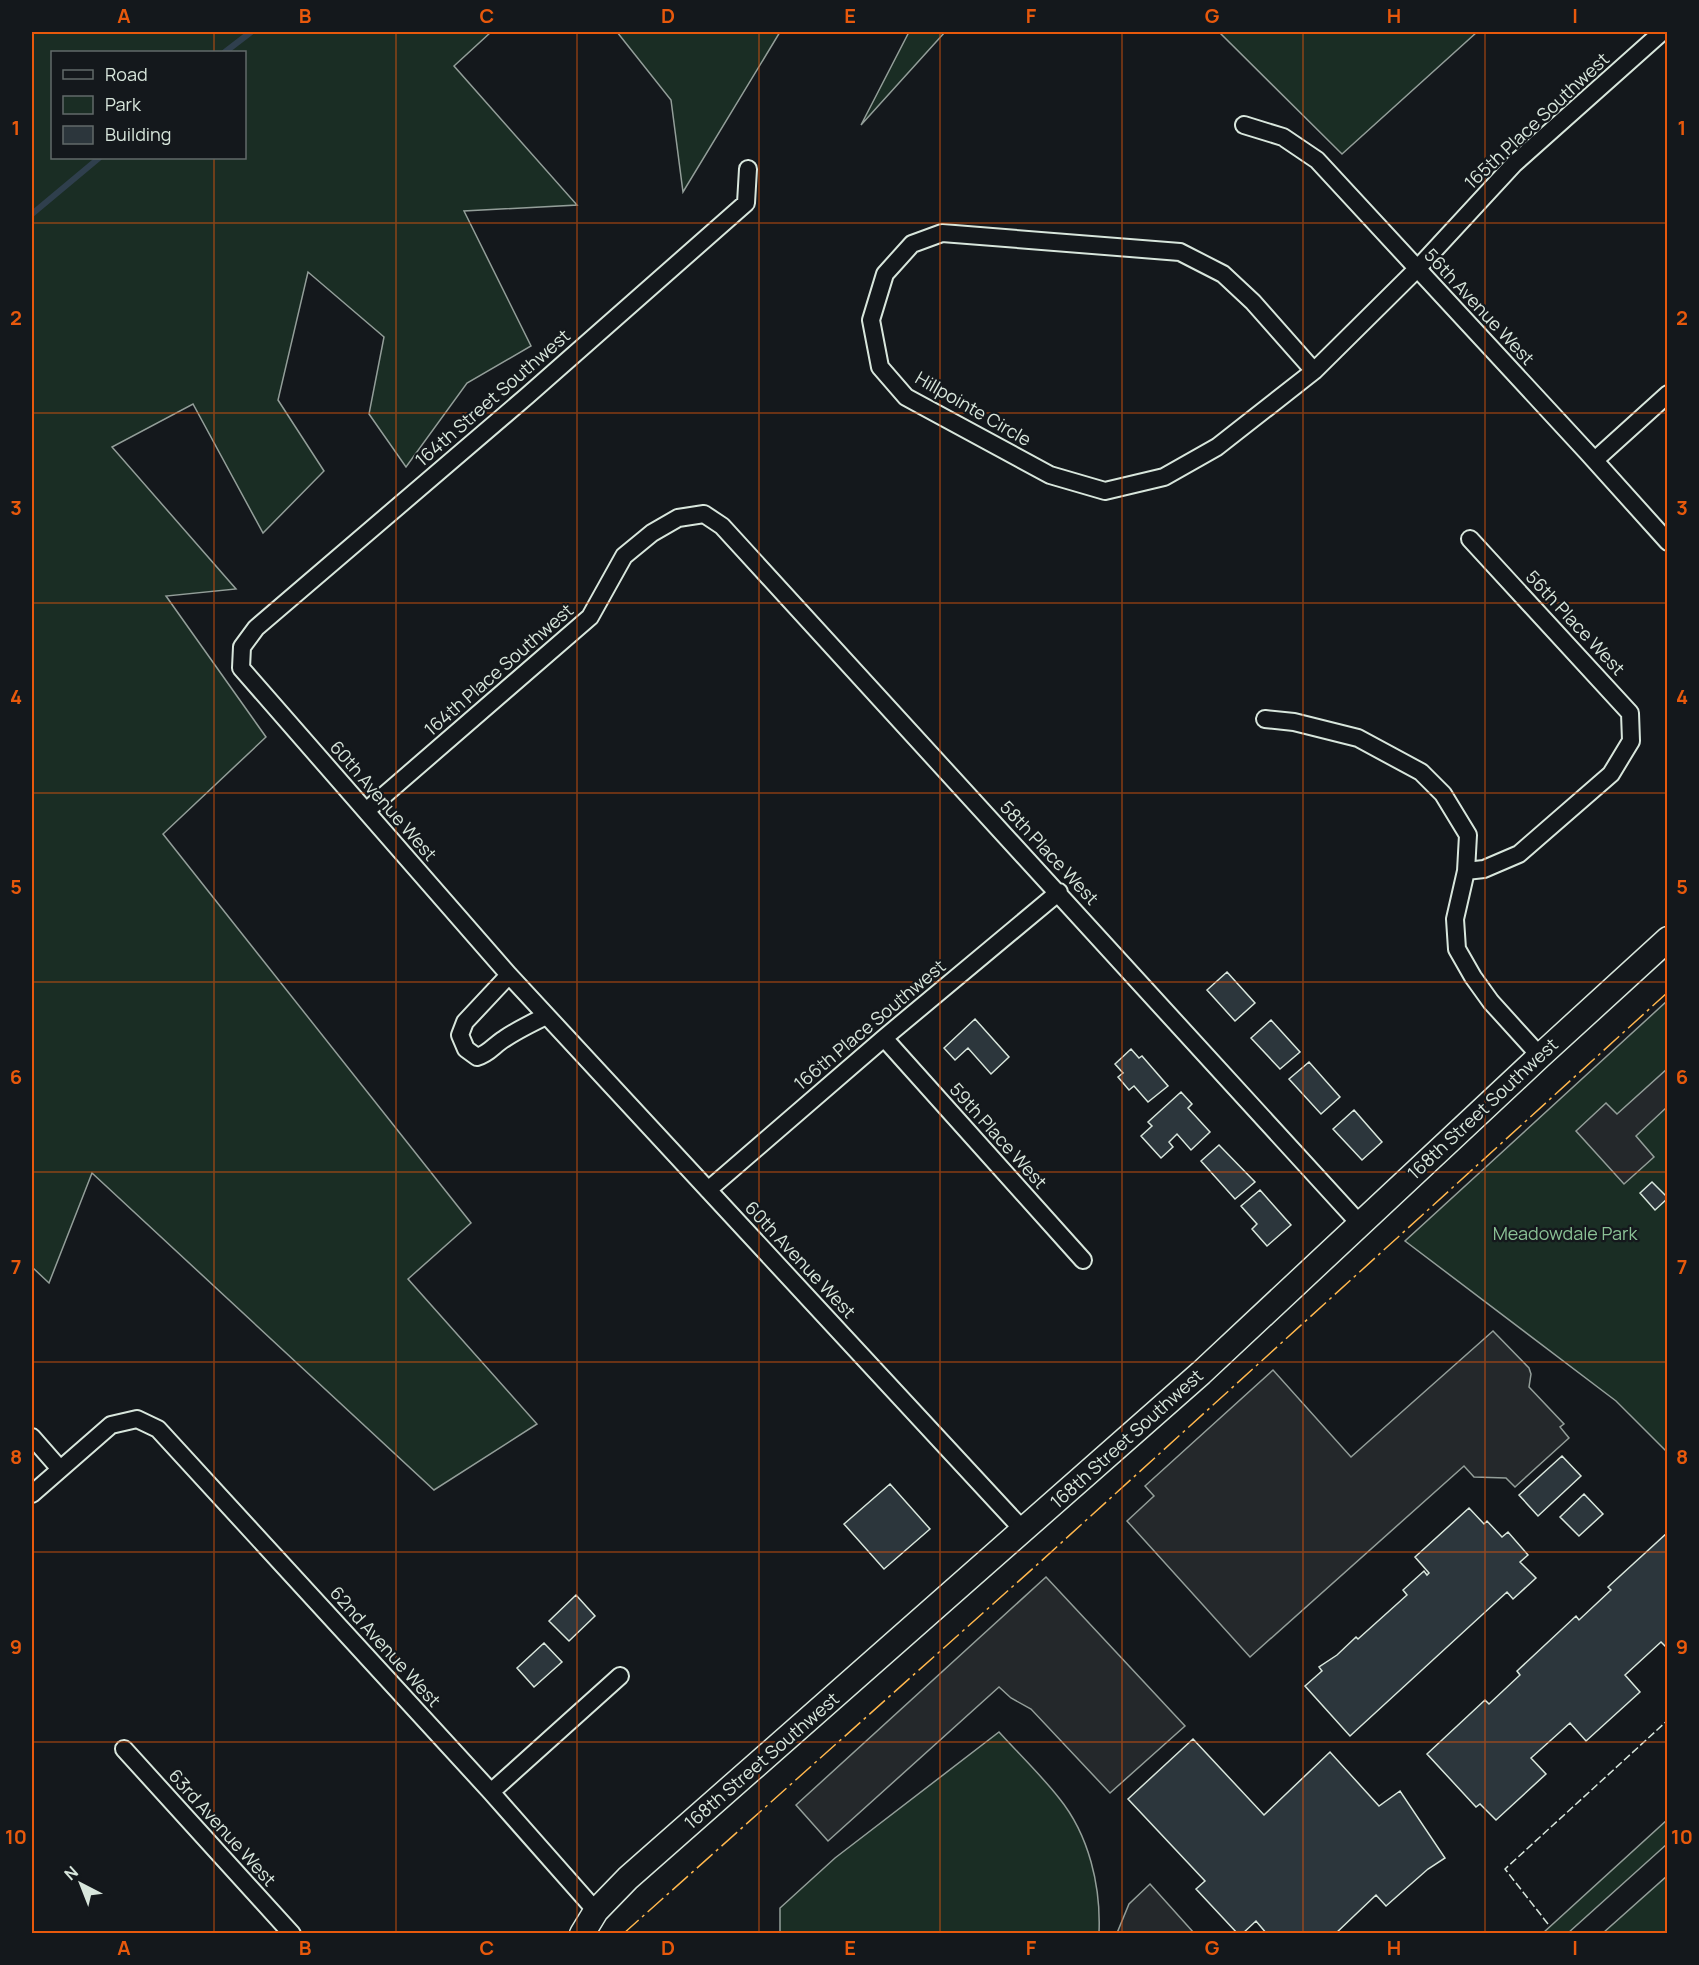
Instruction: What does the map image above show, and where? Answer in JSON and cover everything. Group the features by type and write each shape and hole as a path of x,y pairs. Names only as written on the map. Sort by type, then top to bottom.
{"main road":[{"name":"168th Street Southwest","path":"582,1934 597,1911 628,1878 1024,1531 1226,1350 1668,939"}],"street":[{"name":"165th Place Southwest","path":"1417,269 1514,164 1662,32"},
{"name":"56th Avenue West","path":"1244,125 1283,137 1317,159 1668,542"},
{"name":"164th Street Southwest","path":"242,647 256,628 527,396 746,203 748,169"},
{"name":"Hillpointe Circle","path":"1314,371 1253,302 1223,274 1180,252 942,233 912,244 885,274 871,320 880,367 906,397 1050,475 1105,491 1164,477 1216,447 1314,371 1417,269"},
{"path":"1595,460 1668,394"},
{"name":"164th Place Southwest","path":"366,811 590,617 624,556 652,533 678,518 704,514"},
{"name":"58th Place West","path":"704,514 722,526 1059,892 1360,1224"},
{"name":"56th Place West","path":"1466,871 1484,869 1519,854 1611,774 1631,741 1630,713 1470,539"},
{"name":"60th Avenue West","path":"242,647 241,668 546,1016 1024,1531"},
{"path":"1265,719 1294,722 1358,738 1420,772 1443,794 1468,835 1466,871 1455,920 1457,949 1491,1002 1540,1056"},
{"name":"166th Place Southwest","path":"708,1190 884,1038 1059,892"},
{"path":"510,975 465,1022 460,1035 466,1049 477,1057 486,1055 518,1029 546,1016"},
{"name":"59th Place West","path":"884,1038 1083,1260"},
{"name":"62nd Avenue West","path":"60,1469 111,1425 137,1419 158,1429 597,1911"},
{"path":"32,1437 60,1469 32,1494"},
{"path":"491,1792 620,1676"},
{"name":"63rd Avenue West","path":"124,1749 292,1934"}],"green space":[{"path":"32,32 491,32 454,66 577,205 464,211 531,346 467,383 406,467 369,414 384,337 308,272 278,400 324,471 263,533 193,404 112,447 236,589 166,596 266,737 163,834 471,1223 408,1279 537,1424 434,1490 92,1173 49,1283 32,1267"},
{"path":"617,32 780,32 683,192 671,100"},
{"path":"909,32 945,32 861,125"},
{"path":"1219,32 1477,32 1342,154"},
{"name":"Meadowdale Park","path":"1667,1001 1667,1452 1616,1401 1405,1241"},
{"path":"999,1732 1052,1789 1078,1828 1095,1879 1099,1933 780,1933 780,1908 835,1858"},
{"path":"1667,1820 1667,1844 1568,1933 1543,1933"},
{"path":"1667,1876 1667,1933 1603,1933"}],"shaded area":[{"path":"1667,1069 1667,1107 1636,1136 1654,1157 1624,1184 1576,1131 1606,1103 1617,1114"},
{"path":"1493,1331 1529,1368 1531,1374 1529,1387 1564,1424 1560,1427 1569,1438 1515,1487 1506,1478 1474,1477 1464,1466 1250,1657 1127,1521 1154,1496 1145,1486 1273,1370 1351,1457"},
{"path":"1046,1577 1185,1726 1110,1793 1031,1709 1011,1698 999,1687 828,1841 796,1805"},
{"path":"1150,1884 1194,1933 1117,1933 1129,1904"}],"building":[{"path":"1227,972 1255,1003 1235,1021 1207,990"},
{"path":"975,1019 1009,1057 991,1074 968,1048 955,1060 944,1048"},
{"path":"1271,1020 1300,1052 1280,1069 1251,1038"},
{"path":"1131,1049 1139,1058 1142,1056 1168,1086 1148,1102 1134,1086 1129,1090 1118,1077 1123,1073 1115,1064"},
{"path":"1309,1062 1340,1097 1321,1114 1289,1079"},
{"path":"1181,1092 1192,1104 1188,1108 1210,1132 1191,1150 1177,1134 1169,1142 1173,1147 1161,1158 1141,1136 1152,1126 1148,1122"},
{"path":"1354,1110 1382,1142 1362,1160 1333,1129"},
{"path":"1219,1145 1255,1182 1235,1199 1201,1161"},
{"path":"1652,1182 1668,1198 1655,1210 1640,1193"},
{"path":"1260,1190 1291,1225 1267,1246 1252,1229 1257,1224 1241,1206"},
{"path":"1562,1456 1581,1476 1538,1516 1519,1495"},
{"path":"890,1484 930,1529 884,1569 844,1524"},
{"path":"1584,1494 1603,1514 1579,1536 1560,1517"},
{"path":"1469,1508 1484,1524 1487,1521 1502,1537 1508,1532 1528,1555 1520,1562 1536,1578 1513,1599 1507,1592 1350,1736 1305,1686 1322,1671 1319,1667 1337,1655 1356,1637 1358,1639 1407,1595 1403,1590 1424,1571 1427,1575 1429,1573 1415,1557"},
{"path":"1667,1533 1668,1649 1661,1642 1625,1675 1640,1692 1586,1741 1570,1723 1531,1758 1546,1774 1496,1820 1480,1804 1476,1807 1427,1754 1485,1700 1489,1704 1520,1675 1517,1671 1576,1616 1579,1620 1611,1590 1608,1587"},
{"path":"576,1595 595,1616 569,1641 549,1621"},
{"path":"544,1643 562,1662 534,1687 517,1668"},
{"path":"1193,1739 1264,1815 1330,1752 1379,1806 1400,1791 1445,1858 1428,1869 1386,1906 1376,1895 1335,1934 1267,1934 1256,1921 1242,1934 1238,1934 1196,1889 1205,1881 1128,1799"}],"waterway":[{"path":"226,51 251,32"},
{"path":"32,214 98,159"}],"fence":[{"path":"1548,1924 1505,1869 1668,1720"}],"power":[{"path":"623,1934 1039,1563 1668,992"}]}
